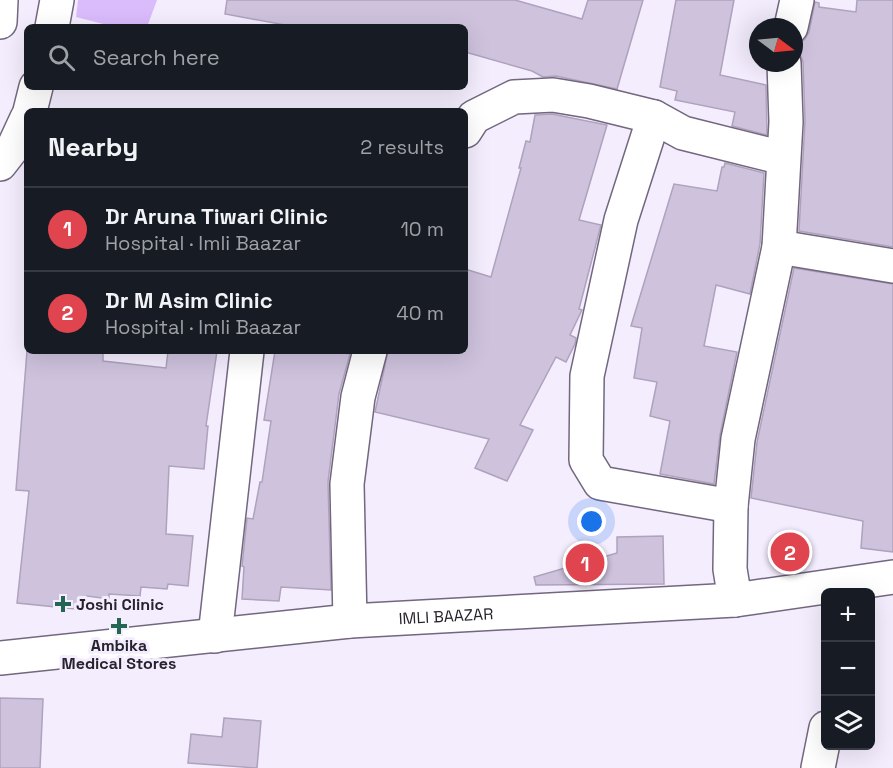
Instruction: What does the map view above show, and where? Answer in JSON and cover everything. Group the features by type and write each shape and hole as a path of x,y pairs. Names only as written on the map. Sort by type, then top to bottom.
{"street":[{"path":"0,22 1,0"},
{"path":"53,24 57,0"},
{"path":"793,18 797,0"},
{"path":"735,600 730,569 731,506 738,440 779,247 786,122 784,72"},
{"path":"31,108 35,90"},
{"path":"468,126 474,117 514,97 554,95 654,117 683,133 783,158"},
{"path":"654,117 621,220 587,376 586,460 600,483 731,506"},
{"path":"0,164 14,146 24,124"},
{"path":"779,247 893,266"},
{"path":"215,636 247,354"},
{"path":"350,621 346,484 358,397 369,354"},
{"name":"IMLI BAAZAR","path":"852,588 893,577"},
{"name":"IMLI BAAZAR","path":"0,658 350,621 735,600 821,591"},
{"path":"818,768 821,750"}],"shaded area":[{"path":"78,0 157,0 148,24 103,24 76,17"}],"building":[{"path":"227,0 515,0 582,19 588,0 643,0 617,89 556,76 543,77 532,71 468,53 468,24 280,24 225,14"},
{"path":"676,0 734,0 720,75 766,85 767,135 732,126 735,112 675,100 677,91 660,87"},
{"path":"857,0 893,0 893,247 799,231 805,121 803,40 809,32 815,2 819,3 819,7 856,12"},
{"path":"552,114 607,125 579,220 601,225 579,309 582,310 570,335 576,338 575,344 566,362 556,357 520,425 533,430 507,481 475,468 489,439 375,412 387,354 468,354 468,270 491,277 521,168 519,168 526,141 530,142 535,115"},
{"path":"725,163 764,173 760,244 750,294 716,285 704,346 737,352 720,435 714,484 660,474 670,421 650,416 657,382 634,378 642,328 631,326 674,184 717,191"},
{"path":"794,268 893,284 893,552 861,548 863,521 751,498 757,442"},
{"path":"27,354 103,354 103,361 166,368 168,354 217,354 206,426 208,426 204,469 169,466 166,534 193,536 188,586 168,584 167,589 141,587 140,596 109,594 109,599 87,596 85,610 17,603 29,491 16,490"},
{"path":"275,354 350,354 339,394 328,482 331,590 281,587 279,601 242,599 244,567 242,566 247,518 253,519 260,482 262,482 271,421 264,420"},
{"path":"663,536 664,584 536,585 534,577 617,553 617,537"},
{"path":"0,698 43,699 40,768 0,768"},
{"path":"224,718 261,721 257,768 188,763 191,734 222,737"}],"place":[{"name":"Dr M Asim Clinic","path":"790,552"},
{"name":"Dr Aruna Tiwari Clinic","path":"585,563"},
{"name":"Joshi Clinic","path":"63,604"},
{"name":"Ambika Medical Stores","path":"119,626"}]}
